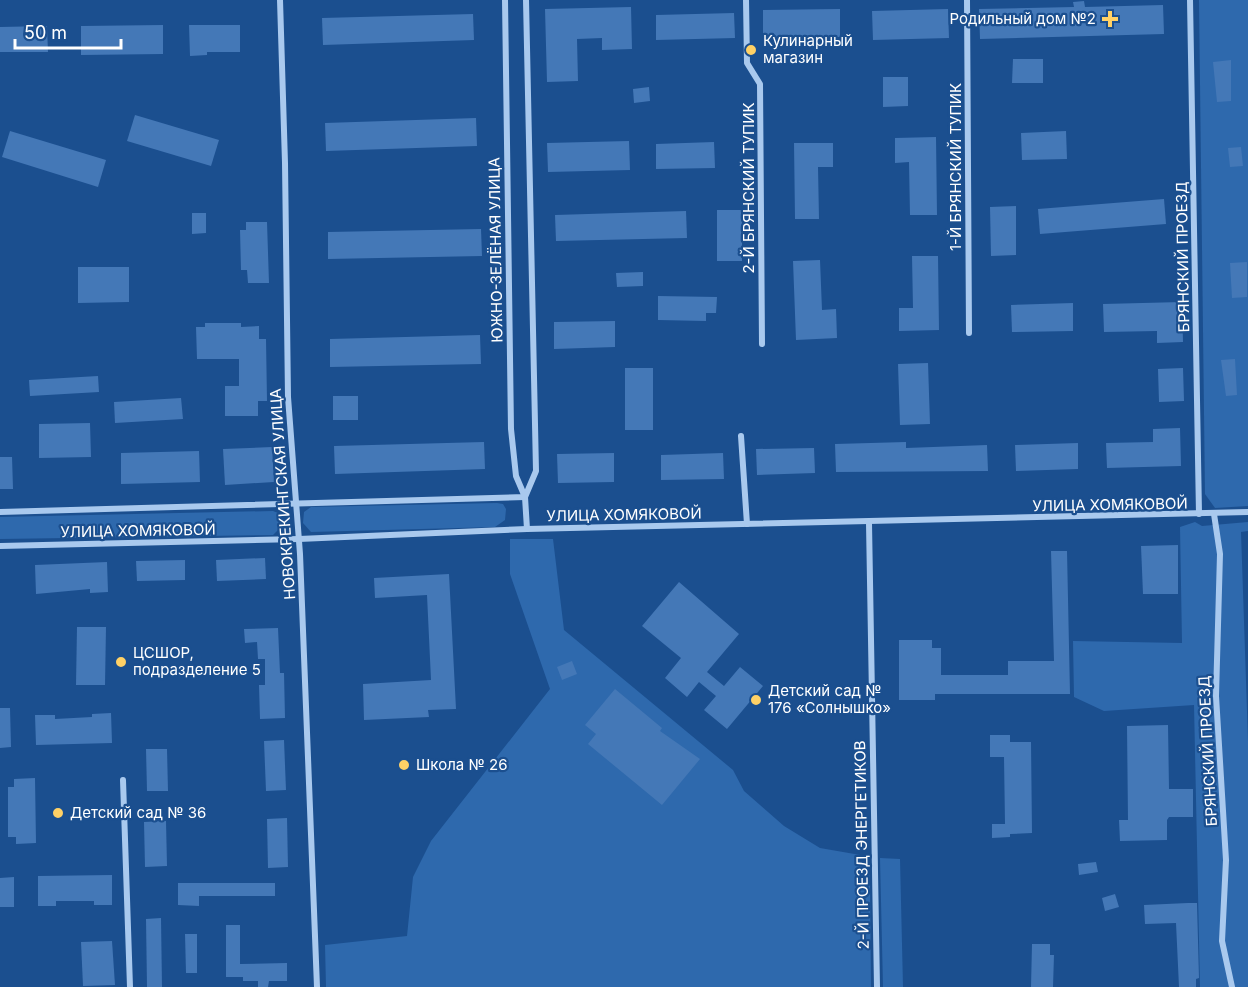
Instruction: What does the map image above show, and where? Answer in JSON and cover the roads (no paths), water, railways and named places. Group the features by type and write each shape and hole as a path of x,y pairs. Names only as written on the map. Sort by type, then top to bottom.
{"street":[{"name":"НОВОКРЕКИНГСКАЯ УЛИЦА","path":"280,0 286,175 288,397 299,539 317,987"},
{"name":"ЮЖНО-ЗЕЛЁНАЯ УЛИЦА","path":"505,0 511,429 516,476 525,497 527,529"},
{"name":"ЮЖНО-ЗЕЛЁНАЯ УЛИЦА","path":"525,497 536,471 526,0"},
{"name":"2-Й БРЯНСКИЙ ТУПИК","path":"746,0 747,63 760,84 762,344"},
{"name":"1-Й БРЯНСКИЙ ТУПИК","path":"967,0 969,333"},
{"name":"БРЯНСКИЙ ПРОЕЗД","path":"1190,0 1199,514"},
{"path":"741,436 747,524"},
{"name":"УЛИЦА ХОМЯКОВОЙ","path":"0,512 525,497"},
{"name":"УЛИЦА ХОМЯКОВОЙ","path":"0,546 299,539 527,529 869,523 1248,512"},
{"name":"БРЯНСКИЙ ПРОЕЗД","path":"1214,513 1220,554 1216,696 1226,860 1222,941 1232,987"},
{"name":"2-Й ПРОЕЗД ЭНЕРГЕТИКОВ","path":"869,523 877,987"},
{"path":"123,780 130,987"}],"place":[{"name":"Родильный дом №2","path":"1110,19"},
{"name":"Кулинарный магазин","path":"751,50"},
{"name":"ЦСШОР, подразделение 5","path":"121,662"},
{"name":"Детский сад № 176 «Солнышко»","path":"756,700"},
{"name":"Школа № 26","path":"404,765"},
{"name":"Детский сад № 36","path":"58,813"}]}
